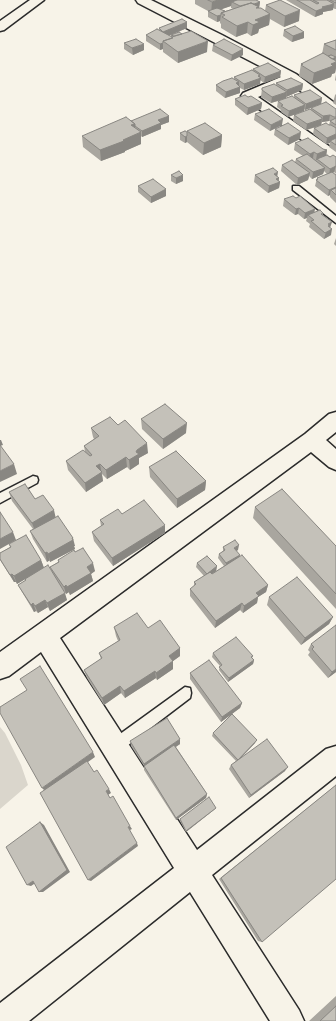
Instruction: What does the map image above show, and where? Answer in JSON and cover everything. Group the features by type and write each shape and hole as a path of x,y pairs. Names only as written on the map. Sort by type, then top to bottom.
{"street":[{"path":"0,27 38,0"},
{"path":"142,0 291,77 336,111"},
{"path":"291,77 248,96 336,158"},
{"path":"322,101 336,94"},
{"path":"0,667 312,440 336,420"},
{"path":"312,440 336,461"},
{"path":"44,635 288,1021"},
{"path":"3,1021 336,759"}],"lane":[{"path":"296,188 336,220"},
{"path":"0,498 33,480"},
{"path":"114,747 185,693"}],"shaded area":[{"path":"0,727 5,733 21,765 28,785 0,809"}],"building":[{"path":"237,0 256,0 260,2 240,6 232,2"},
{"path":"280,0 300,10 285,16 266,5"},
{"path":"297,0 310,0 317,4 319,3 313,0 327,0 334,4 322,7 324,8 316,11"},
{"path":"251,3 259,7 256,8 261,8 270,14 255,20 260,22 253,25 248,22 237,26 222,17 225,15 221,13"},
{"path":"217,8 225,11 221,13 221,15 217,16 208,11"},
{"path":"182,19 187,22 163,32 159,28"},
{"path":"295,26 304,32 293,36 284,30"},
{"path":"157,29 172,38 163,41 163,43 160,44 146,35"},
{"path":"191,31 208,41 178,52 163,41 173,38 172,37"},
{"path":"179,32 182,34 174,36 171,35"},
{"path":"136,39 144,44 132,48 124,43"},
{"path":"224,39 243,49 232,55 213,45"},
{"path":"336,40 336,50 324,44"},
{"path":"323,53 336,61 331,64 333,66 314,73 301,65 303,64 301,64"},
{"path":"331,55 336,57 332,59 328,56"},
{"path":"268,63 281,71 265,77 253,69"},
{"path":"252,70 260,75 258,76 261,78 244,84 234,77"},
{"path":"232,78 239,82 236,83 240,87 226,92 216,85 223,81"},
{"path":"291,78 303,84 287,90 276,83"},
{"path":"274,84 287,92 272,97 262,90 262,88"},
{"path":"310,90 322,98 306,104 294,95"},
{"path":"245,95 248,97 251,96 262,103 248,108 235,99"},
{"path":"292,96 305,105 289,111 281,106 283,105 278,101"},
{"path":"326,102 336,109 336,117 330,115 323,116 311,108"},
{"path":"160,109 169,116 158,120 161,123 142,131 131,121"},
{"path":"269,109 283,119 271,125 255,114"},
{"path":"310,109 322,119 307,124 294,115"},
{"path":"126,117 135,124 131,125 141,132 123,140 124,141 100,150 82,136"},
{"path":"336,118 336,125 330,121"},
{"path":"205,123 222,135 204,143 187,131"},
{"path":"288,123 301,132 289,138 275,129"},
{"path":"326,123 336,128 336,134 327,138 314,128"},
{"path":"185,131 187,132 187,136 185,137 180,133"},
{"path":"308,138 323,149 327,150 317,154 314,152 310,154 295,143"},
{"path":"336,138 336,145 330,141"},
{"path":"307,154 325,168 313,172 296,159"},
{"path":"327,155 330,157 333,155 336,157 336,166 330,169 317,159"},
{"path":"292,160 310,173 298,178 282,165"},
{"path":"273,168 278,172 274,174 279,178 276,179 280,182 269,186 255,175"},
{"path":"179,171 183,175 176,178 171,175"},
{"path":"332,172 336,175 336,187 329,190 316,180 318,179 317,178"},
{"path":"153,179 166,189 151,197 138,186"},
{"path":"336,188 336,195 331,190"},
{"path":"293,196 296,198 300,196 315,209 305,213 299,208 296,209 284,199"},
{"path":"320,210 323,213 321,214 332,222 328,224 330,225 328,226 332,229 325,233 311,221 314,220 308,215"},
{"path":"165,404 187,423 163,439 141,419"},
{"path":"110,417 118,425 125,420 147,443 137,450 136,452 139,454 129,460 126,457 106,470 100,464 96,466 102,472 85,483 66,461 83,450 90,456 92,455 84,446 99,436 91,428"},
{"path":"0,445 14,464 0,471"},
{"path":"176,451 206,481 177,499 149,467"},
{"path":"25,484 35,499 43,495 54,510 32,523 9,492"},
{"path":"282,489 336,546 336,594 255,507"},
{"path":"144,500 165,525 112,558 92,532 104,524 100,520 118,509 122,514"},
{"path":"0,512 13,532 0,539"},
{"path":"58,516 73,540 48,554 47,552 45,553 30,531"},
{"path":"26,535 41,560 14,576 12,574 10,575 0,559 0,553 11,547 9,544"},
{"path":"235,540 239,545 234,548 240,555 226,563 219,554 225,550 223,547"},
{"path":"83,548 93,563 87,567 91,573 67,587 66,585 64,587 50,567 74,550 75,552"},
{"path":"242,555 268,585 256,593 259,596 244,606 242,603 216,621 190,589 196,584 194,582 210,572 212,574"},
{"path":"207,556 217,566 207,574 197,563"},
{"path":"48,565 65,593 47,603 45,600 35,606 33,603 31,605 18,585"},
{"path":"297,577 333,617 305,638 269,597"},
{"path":"137,613 148,628 160,620 180,648 169,656 173,661 156,673 155,671 124,691 120,686 102,698 84,670 102,658 99,653 120,640 114,627"},
{"path":"336,625 336,669 332,672 312,649 314,647 311,644"},
{"path":"236,637 253,656 251,657 254,660 229,678 219,667 222,665 213,653"},
{"path":"209,660 242,703 222,717 190,673"},
{"path":"40,666 93,752 42,788 0,713 0,707 27,690 20,679"},
{"path":"232,714 257,740 238,760 213,733"},
{"path":"167,718 180,739 144,764 130,741"},
{"path":"267,739 288,767 251,795 231,765"},
{"path":"174,745 207,794 176,818 144,766"},
{"path":"87,761 94,772 97,770 109,789 106,791 110,798 113,796 130,826 128,827 137,843 88,880 40,793"},
{"path":"336,785 336,879 262,942 221,878"},
{"path":"209,797 216,808 186,831 180,819"},
{"path":"40,822 67,870 39,892 33,881 27,885 6,847"},
{"path":"336,1006 336,1021 320,1021"}]}
